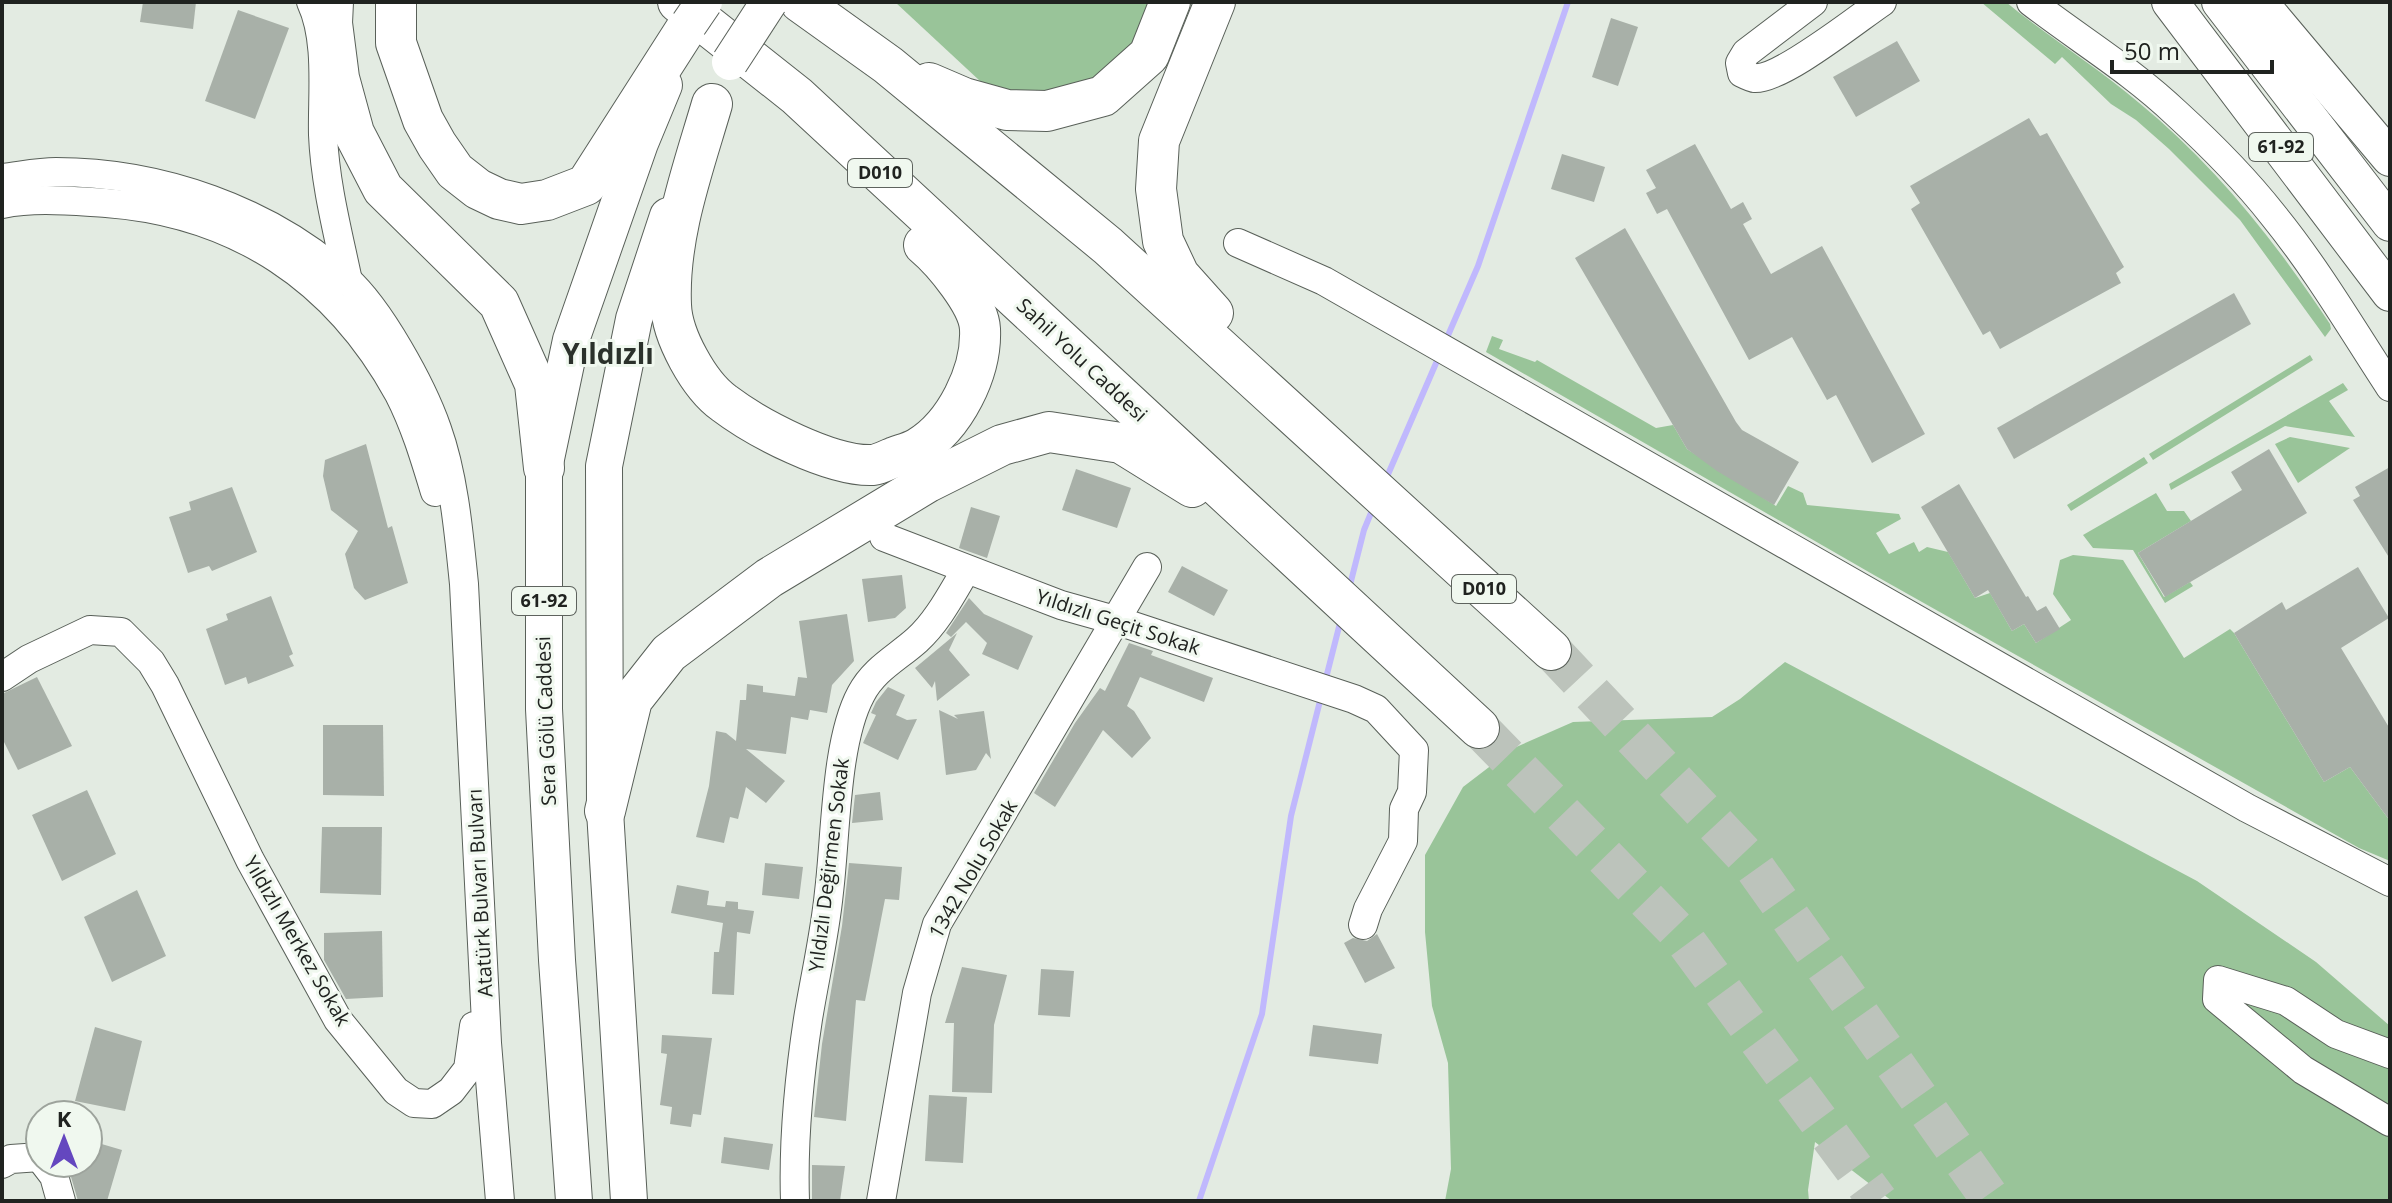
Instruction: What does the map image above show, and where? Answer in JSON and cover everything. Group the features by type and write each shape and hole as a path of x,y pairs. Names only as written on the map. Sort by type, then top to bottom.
{"highway":[{"path":"333,2 332,23 339,78 354,133 383,189 499,303 535,384 544,468"},
{"path":"396,2 396,43 423,120 437,145 455,171 478,189 499,199 521,204 547,200 586,185 690,9"},
{"name":"D010","path":"800,2 888,65 1108,246 1551,650"},
{"path":"888,65 978,102 1007,110 1047,111 1103,96 1149,55 1170,2"},
{"path":"1215,2 1159,141 1156,189 1163,241 1179,275 1216,316 1299,423"},
{"name":"Sahil Yolu Caddesi","path":"690,9 797,96 1479,728"},
{"path":"712,104 675,236 671,307 689,365 722,402 768,430 825,458 874,465 919,448 951,418 973,378 980,327 962,287 936,255 894,220 797,96"},
{"path":"605,811 632,700 669,653 769,578 928,482 1002,445 1049,432 1121,443 1286,549"}],"main road":[{"name":"61-92","path":"629,1201 605,811 604,466 634,319 672,203 730,62 769,2"},
{"name":"61-92","path":"2170,2 2390,293"},
{"path":"2220,2 2390,223"},
{"path":"2259,2 2390,158"},
{"name":"Sera Gölü Caddesi","path":"574,1201 544,709 544,468 571,340 690,9"}],"street":[{"path":"311,2 321,48 327,170 348,281"},
{"path":"1813,2 1746,53 1740,63 1742,73 1753,78 1766,77 1828,41 1882,2"},
{"path":"2031,2 2117,64 2174,111 2231,166 2307,259 2390,387"},
{"name":"Atatürk Bulvarı Bulvarı","path":"2,178 53,172 91,173 130,178 231,207 305,247 348,281 404,359 438,431 457,518 464,584 487,1043 500,1201"},
{"name":"Atatürk Bulvarı Bulvarı","path":"2,204 74,201 131,205 163,212 256,243 323,293 370,349 399,394 415,431 464,584"},
{"path":"1238,243 1324,281 2247,808 2390,882"},
{"name":"Yıldızlı Geçit Sokak","path":"884,537 1061,605 1287,676 1376,709 1414,750 1414,759 1412,792 1404,809 1403,841 1363,925"},
{"name":"1342 Nolu Sokak","path":"881,1201 917,993 937,924 1147,567"},
{"name":"Yıldızlı Değirmen Sokak","path":"795,1201 794,1164 807,1022 829,895 842,759 852,717 860,695 870,681 886,663 932,624 966,570"},
{"name":"Yıldızlı Merkez Sokak","path":"2,677 29,659 90,630 121,632 151,662 250,860 338,1020 396,1091 414,1103 432,1104 451,1091 468,1069 474,1029 455,744 458,727 471,715"},
{"path":"2390,1054 2336,1034 2286,1001 2218,980 2217,999 2278,1050 2303,1070 2390,1122"},
{"path":"2,1164 11,1159 24,1158"},
{"path":"55,1179 61,1201"}],"green space":[{"path":"895,2 1151,2 1148,18 1125,59 1066,96 994,94"},
{"path":"1981,2 2006,2 2122,89 2193,152 2242,206 2309,293 2330,324 2331,329 2325,337 2240,220 2169,149 2136,120 2111,104 2062,57 2055,64"},
{"path":"1492,336 1503,340 1499,349 1535,362 1537,360 1656,428 1673,425 1687,449 1776,506 1788,486 1803,493 1807,505 1899,514 1901,519 1876,533 1889,554 1914,542 1919,552 1927,547 1948,552 1975,598 1990,593 2012,631 2024,624 2036,643 2071,620 2053,594 2060,560 2073,555 2123,560 2184,658 2230,629 2234,633 2324,782 2350,767 2390,821 2390,861 2359,848 1874,575 1486,352"},
{"path":"2310,355 2313,360 2153,460 2149,454"},
{"path":"2343,383 2348,390 2329,401 2355,437 2285,426 2171,490 2169,484"},
{"path":"2290,437 2350,448 2298,483 2275,444"},
{"path":"2144,457 2148,463 2071,511 2067,505"},
{"path":"2156,493 2167,511 2184,511 2191,521 2138,553 2164,597 2190,582 2193,586 2165,603 2133,550 2093,548 2083,535"},
{"path":"1785,662 2197,881 2316,962 2390,1026 2390,1201 1892,1201 1815,1142 1809,1201 1445,1201 1451,1169 1448,1063 1432,1006 1425,932 1425,855 1463,787 1514,748 1573,722 1712,717 1740,699"}],"building":[{"path":"143,2 196,2 193,29 140,22"},
{"path":"238,10 289,28 255,119 205,101"},
{"path":"1611,18 1638,27 1618,86 1592,77"},
{"path":"1897,41 1920,81 1856,117 1833,77"},
{"path":"2029,118 2040,136 2047,133 2124,267 2116,273 2121,283 2000,349 1990,331 1983,335 1911,209 1920,203 1910,186"},
{"path":"1695,144 1731,209 1743,202 1752,219 1743,224 1771,274 1822,246 1925,434 1872,463 1836,395 1827,400 1792,337 1749,360 1667,209 1657,214 1646,193 1656,188 1646,170"},
{"path":"1562,154 1605,167 1594,202 1551,189"},
{"path":"1625,228 1736,422 1742,430 1799,462 1774,505 1687,449 1575,258"},
{"path":"2234,293 2251,324 2014,459 1997,428"},
{"path":"366,444 388,528 392,526 408,583 365,600 354,588 345,554 358,531 331,510 323,476 325,460"},
{"path":"2269,449 2307,513 2165,597 2138,553 2242,490 2231,472"},
{"path":"2390,467 2390,559 2353,500 2360,496 2355,487"},
{"path":"1076,469 1131,488 1117,528 1062,510"},
{"path":"1959,484 2026,597 2037,611 2046,606 2060,629 2036,643 2024,624 2012,631 1988,590 1975,598 1921,507"},
{"path":"232,487 257,552 212,571 209,566 188,573 169,517 191,510 189,502"},
{"path":"971,507 1000,516 987,558 959,548"},
{"path":"1182,566 1228,590 1214,616 1168,592"},
{"path":"2358,567 2389,618 2341,648 2390,729 2390,821 2350,767 2324,782 2234,633 2282,602 2286,610"},
{"path":"902,575 906,608 895,618 868,622 862,579"},
{"path":"271,596 293,654 289,656 294,666 248,684 246,677 225,685 206,629 228,620 226,614"},
{"path":"969,598 984,614 1033,636 1018,670 982,654 987,643 966,622 951,637 946,633"},
{"path":"847,614 854,661 832,685 827,713 810,710 808,720 791,717 786,754 746,749 785,781 766,803 746,787 738,819 730,817 724,843 696,837 709,786 716,731 726,733 736,741 740,700 746,700 747,684 763,686 763,692 795,696 798,677 807,678 799,621"},
{"path":"957,633 949,650 970,675 937,701 935,681 932,688 915,668"},
{"path":"1129,643 1153,651 1151,655 1213,678 1204,702 1140,677 1127,706 1134,711 1151,738 1132,758 1103,730 1055,807 1034,793 1075,723 1100,688 1105,691"},
{"path":"37,677 72,746 18,770 2,738 2,694"},
{"path":"888,687 905,695 896,715 907,720 917,719 898,760 863,743 876,715 871,713"},
{"path":"939,710 958,719 954,715 984,711 991,759 986,753 976,770 946,775"},
{"path":"323,725 383,725 384,796 323,795"},
{"path":"87,790 116,854 62,881 32,815"},
{"path":"880,792 883,820 852,823 855,795"},
{"path":"322,827 382,827 381,895 320,893"},
{"path":"765,863 803,867 799,899 762,895"},
{"path":"849,863 902,867 899,900 885,899 865,1001 856,1000 846,1121 814,1117"},
{"path":"677,885 709,891 707,905 725,907 726,901 738,902 738,909 754,911 750,934 737,932 734,995 712,994 714,952 719,952 723,923 671,913"},
{"path":"137,890 166,956 112,982 84,917"},
{"path":"382,931 383,997 346,999 324,960 324,933"},
{"path":"1377,934 1395,968 1365,983 1344,943 1353,938 1367,941"},
{"path":"962,967 1007,975 994,1025 992,1093 952,1092 954,1023 945,1023"},
{"path":"1041,969 1074,971 1070,1017 1038,1015"},
{"path":"1313,1025 1382,1034 1378,1064 1309,1056"},
{"path":"95,1027 142,1041 125,1111 104,1107 104,1099 76,1099"},
{"path":"662,1035 712,1038 701,1115 693,1114 691,1127 670,1124 672,1107 660,1105 667,1054 661,1053"},
{"path":"929,1095 967,1097 963,1163 925,1161"},
{"path":"724,1137 773,1144 769,1170 721,1163"},
{"path":"104,1145 122,1150 107,1201 78,1201 72,1179 104,1179"},
{"path":"812,1165 845,1166 840,1201 812,1201"}],"waterway":[{"path":"1446,340 1478,266 1568,2"},
{"path":"1386,479 1440,354"},
{"path":"1349,589 1373,508"},
{"path":"1325,682 1341,619"},
{"path":"1199,1201 1262,1014 1291,816 1321,697"}],"tunnel":[{"path":"1551,650 1750,861 1992,1201"},
{"path":"1479,728 1681,935 1878,1201"}],"district":[{"name":"Yıldızlı","path":"608,354"}]}
